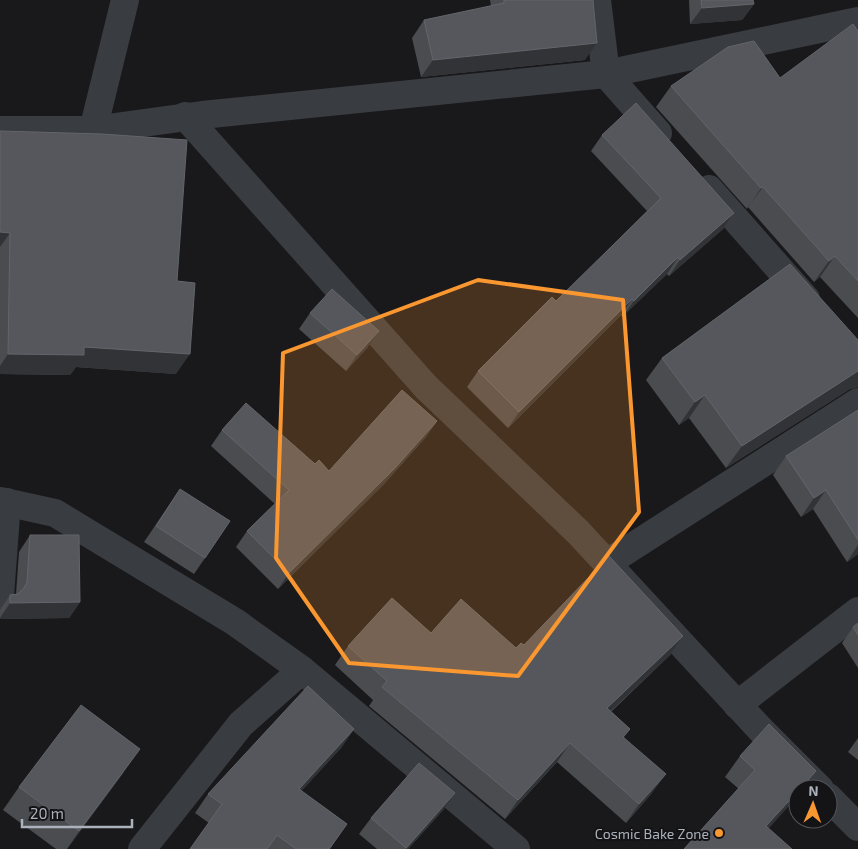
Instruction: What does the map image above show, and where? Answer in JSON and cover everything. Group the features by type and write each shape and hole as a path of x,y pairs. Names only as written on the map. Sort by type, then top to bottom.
{"street":[{"path":"93,130 125,0"},
{"path":"597,0 606,74 675,152"},
{"path":"0,130 93,130 185,116 606,74 858,21"},
{"path":"185,116 426,387 578,532 737,704 810,779"},
{"path":"695,174 825,321"},
{"path":"607,563 858,402"},
{"path":"0,596 4,501 55,513 235,622 302,670 516,849"},
{"path":"737,704 858,611"},
{"path":"142,849 240,724 302,670"},
{"path":"838,807 858,827"}],"highlighted area":[{"path":"478,280 623,300 639,512 518,676 349,663 276,558 283,353"}],"building":[{"path":"504,0 593,0 597,43 433,60 424,20 504,3"},
{"path":"701,0 753,0 754,4 702,8"},
{"path":"853,24 858,31 858,281 835,256 829,261 763,187 761,188 671,86 728,47 754,41 780,78"},
{"path":"636,103 734,213 680,260 678,257 634,301 632,299 519,412 478,371 552,297 556,301 661,198 602,135"},
{"path":"0,131 102,134 187,140 177,281 195,283 190,354 84,347 84,355 8,354 10,233 0,232"},
{"path":"790,264 858,340 858,371 742,446 705,395 695,402 662,358"},
{"path":"332,289 379,331 357,355 310,313"},
{"path":"402,390 437,421 395,468 289,573 247,531 289,490 222,430 246,403 315,464 319,460 329,471"},
{"path":"858,410 858,540 826,490 814,498 786,456"},
{"path":"180,489 230,521 205,558 156,526"},
{"path":"30,535 79,535 80,602 10,603 10,595 18,594 27,582"},
{"path":"609,556 683,636 607,708 630,729 623,737 666,774 639,804 570,743 518,800 382,687 387,681 348,646 392,598 431,633 461,599 516,648 521,643 524,645"},
{"path":"858,623 858,635 853,627"},
{"path":"308,686 354,729 299,789 347,824 329,849 296,849 277,835 267,849 190,849 222,804 208,794"},
{"path":"81,705 140,749 79,831 19,787"},
{"path":"769,724 816,771 809,779 788,779 788,802 766,826 792,849 684,849 755,770 740,756"},
{"path":"419,763 455,793 406,848 371,818"}],"place":[{"name":"Cosmic Bake Zone","path":"719,833"}]}
